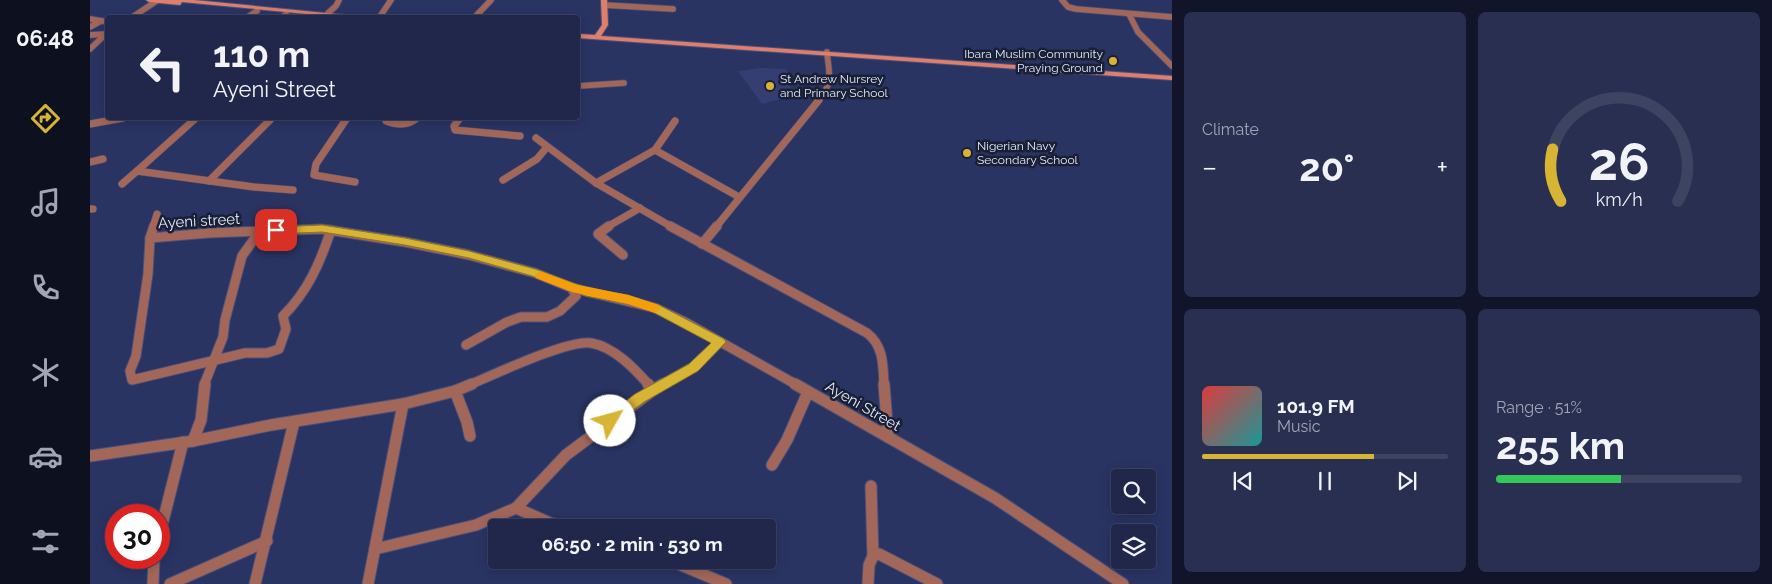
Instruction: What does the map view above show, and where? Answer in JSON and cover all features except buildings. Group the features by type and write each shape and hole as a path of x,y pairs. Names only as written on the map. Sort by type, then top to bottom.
{"main road":[{"path":"149,0 279,15"},
{"path":"175,0 224,2 346,15"},
{"path":"598,35 605,25 604,3"},
{"path":"580,35 735,46 829,48 1172,73"},
{"path":"580,35 1172,78"}],"street":[{"path":"135,15 158,0"},
{"path":"328,13 336,6 339,0"},
{"path":"381,15 390,0"},
{"path":"477,15 491,0"},
{"path":"1062,0 1071,8 1172,17"},
{"path":"604,3 673,9"},
{"path":"251,15 257,11"},
{"path":"1129,14 1138,32 1172,66"},
{"path":"90,19 104,21"},
{"path":"90,27 104,21"},
{"path":"90,35 105,33"},
{"path":"92,46 105,34"},
{"path":"92,46 105,43"},
{"path":"702,244 828,89 830,80 828,52"},
{"path":"580,86 624,83"},
{"path":"90,124 112,120"},
{"path":"122,184 194,120"},
{"path":"209,181 270,120"},
{"path":"346,120 316,164 314,175 355,182"},
{"path":"386,120 392,124 415,120"},
{"path":"458,120 454,126 455,130 459,132 520,136"},
{"path":"596,183 655,150 675,121"},
{"path":"536,138 596,183 702,244 875,339 882,355 888,437"},
{"path":"503,180 537,159 547,147"},
{"path":"655,150 691,168 739,197"},
{"path":"90,162 103,159"},
{"path":"137,171 292,190"},
{"path":"623,255 598,234 640,208"},
{"path":"157,214 150,238 146,294 136,356 130,375 132,380 145,379 245,353 258,352 270,354 279,348 286,329 283,316 298,302 310,282 320,264 331,230"},
{"name":"Ayeni street","path":"150,238 260,231 331,230 469,255 535,273 572,288"},
{"path":"169,504 188,441 201,420 204,391 213,360 223,337 224,320 242,256 260,231"},
{"path":"466,345 507,322 521,317 547,317 560,311 576,296 572,288"},
{"name":"Ayeni Street","path":"572,288 655,308 720,342 995,498 1123,584"},
{"path":"90,456 403,404 455,391 563,347 581,342 593,343 619,356 639,373 653,390"},
{"path":"375,549 476,525 516,508 566,455 653,390 693,367 720,342"},
{"path":"455,391 467,422 470,436"},
{"path":"772,465 787,440 808,392"},
{"path":"368,584 403,404"},
{"path":"254,584 267,541 272,509 284,468 294,422"},
{"path":"868,584 868,565 872,556 871,486"},
{"path":"516,508 539,519"},
{"path":"170,584 267,541"},
{"path":"872,556 879,554 938,584"},
{"path":"153,584 154,569"},
{"path":"690,569 726,584"}],"shaded area":[{"name":"St Andrew Nursrey and Primary School","path":"760,68 786,69 792,81 789,97 762,104 738,71"}],"slow traffic":[{"path":"540,275 572,288 655,308"}],"place":[{"name":"Ibara Muslim Community Praying Ground","path":"1113,61"},
{"name":"St Andrew Nursrey and Primary School","path":"770,86"},
{"name":"Nigerian Navy Secondary School","path":"967,153"}],"route":[{"path":"276,230 322,229 405,242 469,255 535,273 586,292 628,300 655,308 720,342 693,367 640,398 610,421"}]}
